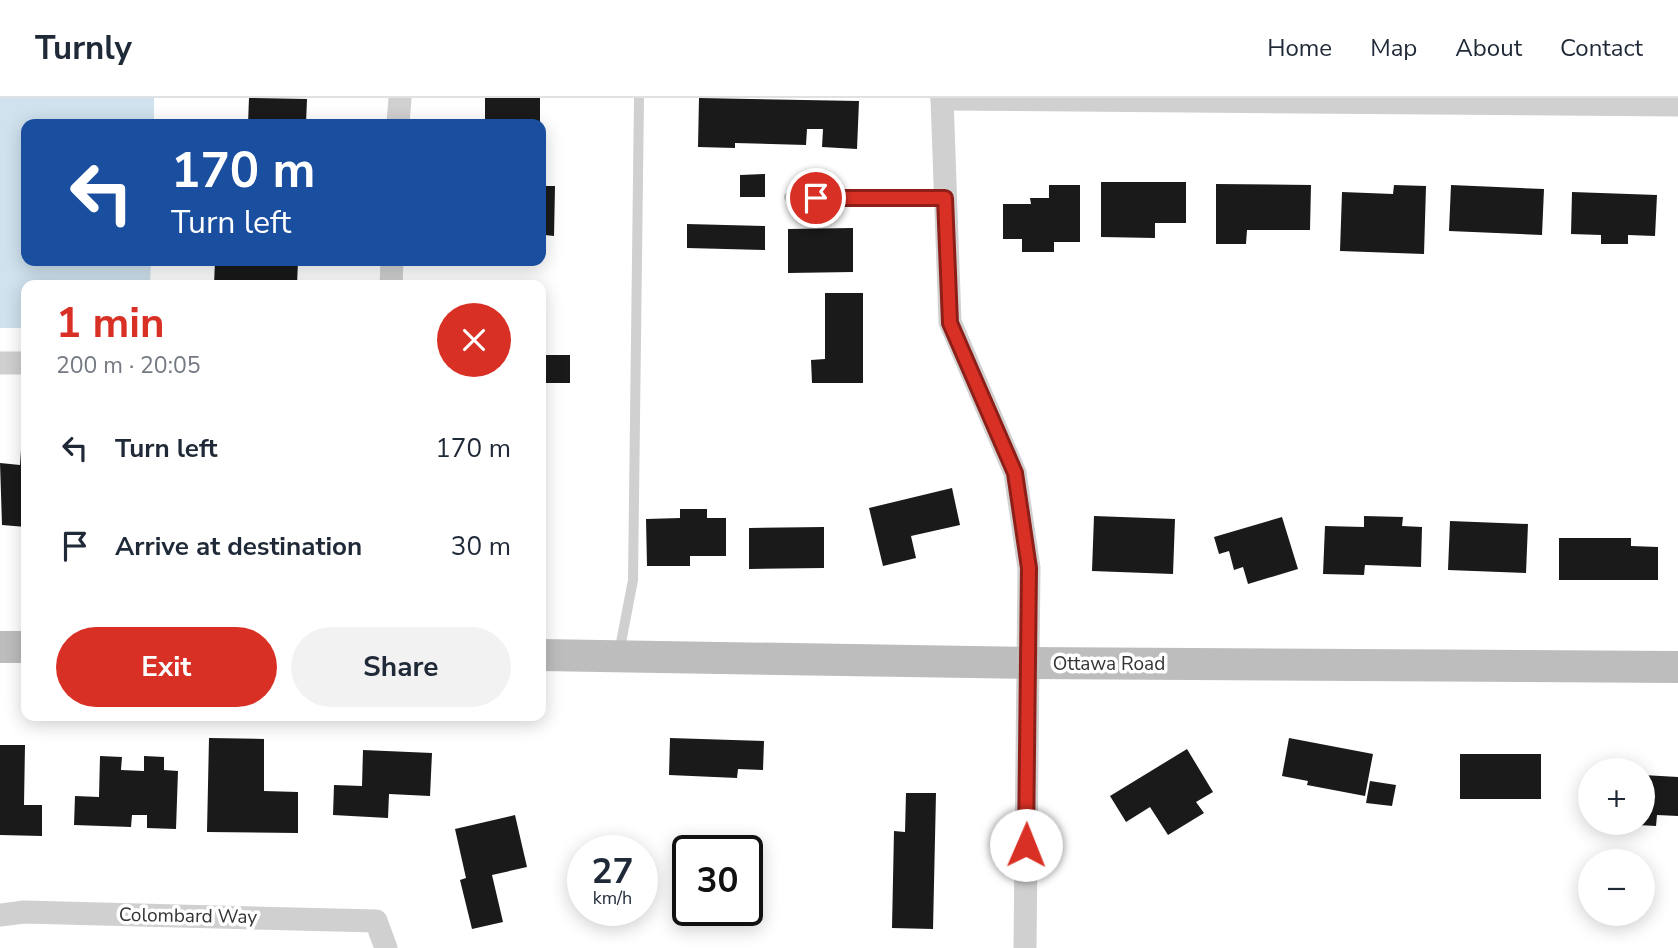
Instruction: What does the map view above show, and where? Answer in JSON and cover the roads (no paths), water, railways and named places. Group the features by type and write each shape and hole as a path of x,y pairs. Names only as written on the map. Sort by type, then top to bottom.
{"street":[{"path":"398,119 400,98"},
{"path":"1025,948 1029,568 1015,473 950,323 942,98 1678,105"},
{"path":"0,363 21,363"},
{"path":"0,647 21,647"},
{"name":"Ottawa Road","path":"546,654 1028,663 1678,667"},
{"name":"Colombard Way","path":"0,915 24,912 376,921 386,948"}],"lane":[{"path":"619,656 633,580 639,98"},
{"path":"789,197 945,198"}],"water":[{"path":"0,98 154,98 154,119 21,119 21,266 151,266 150,280 21,280 21,328 0,328"}]}
